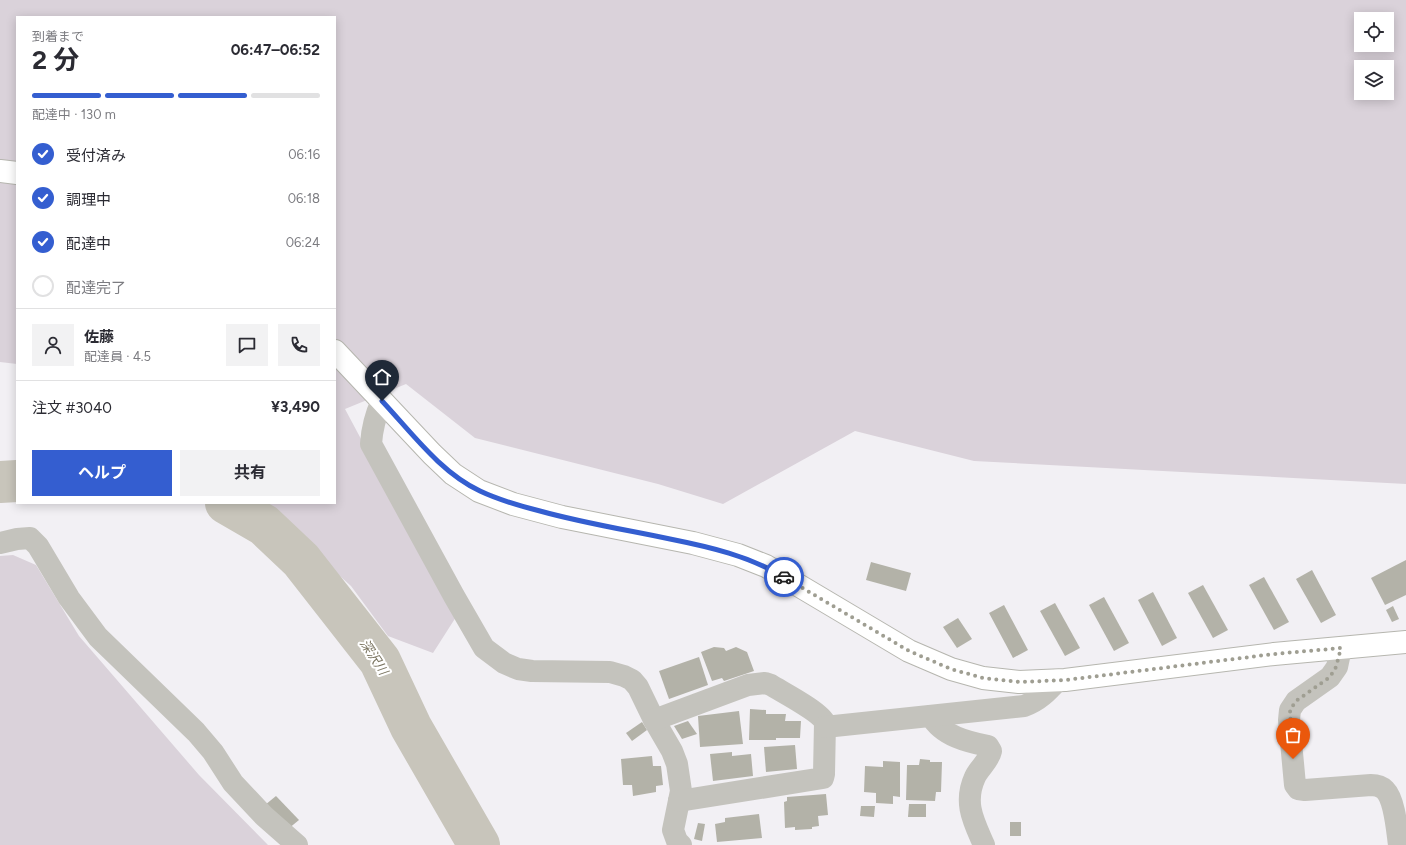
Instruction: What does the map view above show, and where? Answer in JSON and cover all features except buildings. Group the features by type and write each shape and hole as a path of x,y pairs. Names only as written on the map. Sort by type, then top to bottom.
{"main road":[{"path":"0,171 16,173"},
{"path":"336,352 432,454 453,474 479,491 513,504 562,517 693,543 766,566 909,651 951,669 983,678 1019,682 1058,680 1274,654 1406,642"}],"street":[{"path":"382,401 375,416 371,444 420,535 484,648 504,663 518,669 532,671 610,672 632,680 638,687 654,720 672,751 677,764 681,791 673,830 680,845"},
{"path":"0,543 30,538 38,546 70,598 98,637 196,732 213,752 233,783 264,816 297,845"},
{"path":"1341,648 1336,667 1330,677 1296,701 1290,710 1295,785 1298,788 1305,790 1371,785 1379,786 1386,790 1391,799 1399,845"},
{"path":"825,727 1024,706 1033,703 1058,680"},
{"path":"654,720 748,685 765,683 771,685 824,719 823,778 679,802"},
{"path":"931,716 938,726 950,734 966,741 988,746 991,751 990,756 975,777 969,805 984,845"}],"shaded area":[{"path":"0,0 1406,0 1406,484 974,461 855,431 723,504 658,484 475,438 406,384 345,409 456,617 433,653 388,636 351,586 265,509 257,504 336,504 336,16 16,16 16,364 0,362"},
{"path":"13,555 36,565 79,636 199,775 268,845 0,845 0,556"}],"waterway":[{"name":"深沢川","path":"0,482 16,481"},
{"name":"深沢川","path":"228,504 264,525 301,560 380,661 411,727 479,845"}],"way so far":[{"path":"784,577 909,651 951,669 983,678 1019,682 1066,680 1274,654 1341,648 1336,667 1330,677 1296,701 1290,710 1293,759"}],"route":[{"path":"382,401 453,474 479,491 513,504 562,517 693,543 766,566 784,577"}]}
